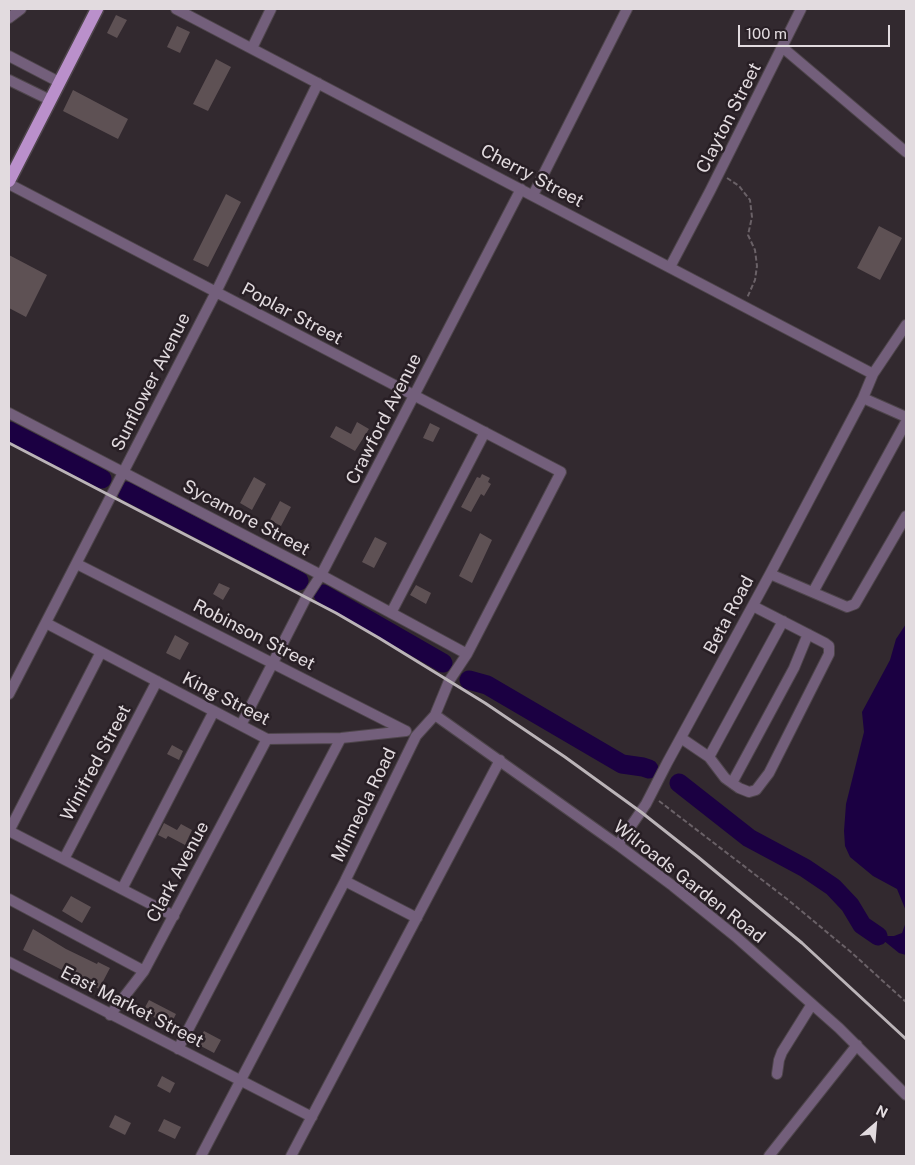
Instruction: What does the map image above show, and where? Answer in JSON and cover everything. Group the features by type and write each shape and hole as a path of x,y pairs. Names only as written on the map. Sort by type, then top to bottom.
{"main road":[{"path":"9,183 12,167 50,100 97,9"}],"street":[{"path":"9,18 21,9"},
{"name":"Cherry Street","path":"176,9 187,11 318,83 873,374"},
{"path":"252,48 271,9"},
{"path":"533,195 627,9"},
{"name":"Clayton Street","path":"670,267 719,174 801,9"},
{"path":"782,47 906,152"},
{"path":"9,56 59,82"},
{"path":"9,80 50,100"},
{"name":"Sunflower Avenue","path":"9,694 216,292 318,83"},
{"name":"Poplar Street","path":"9,183 561,472"},
{"name":"Crawford Avenue","path":"241,725 521,189"},
{"path":"873,374 906,325"},
{"name":"Beta Road","path":"618,845 651,794 682,738 863,398 873,374"},
{"path":"863,398 906,416"},
{"name":"Sycamore Street","path":"9,413 321,575 467,654"},
{"path":"813,592 906,422"},
{"path":"391,613 485,432"},
{"name":"Minneola Road","path":"201,1156 345,881 416,736 435,715 449,681 467,654 561,472"},
{"path":"770,574 847,607 855,604 906,516"},
{"name":"Robinson Street","path":"77,564 416,736"},
{"path":"682,738 709,757 725,778 749,792 756,790 769,773 829,654 829,646 753,606"},
{"path":"709,757 784,621"},
{"name":"King Street","path":"46,623 267,739 341,738 406,731"},
{"path":"732,783 794,668 808,634"},
{"path":"101,652 9,831 174,916"},
{"name":"Winifred Street","path":"64,859 157,681"},
{"path":"122,888 214,711"},
{"name":"Wilroads Garden Road","path":"435,715 618,845 735,936 857,1045 906,1095"},
{"path":"178,1049 341,738"},
{"name":"Clark Avenue","path":"110,1015 144,971 267,739"},
{"path":"291,1156 500,760"},
{"path":"345,881 417,918"},
{"path":"9,899 144,971"},
{"name":"East Market Street","path":"9,962 312,1117"},
{"path":"777,1074 782,1052 812,1004"},
{"path":"769,1156 857,1045"}],"path":[{"path":"719,174 739,186 750,200 752,217 748,235 755,250 757,266 755,280 744,305"},
{"path":"651,794 787,899 852,953 906,1002"}],"shaded area":[{"path":"906,624 906,911 897,889 873,876 850,857 845,846 844,831 846,804 864,732 862,712 890,660 896,639"},
{"path":"906,922 906,955 899,953 878,936 894,936 902,933"}],"building":[{"path":"116,15 127,20 117,38 107,33"},
{"path":"177,26 190,32 180,53 167,47"},
{"path":"216,59 231,67 208,111 193,104"},
{"path":"73,90 128,119 118,139 63,111"},
{"path":"226,194 241,202 208,267 193,260"},
{"path":"879,226 902,238 880,280 857,268"},
{"path":"9,255 47,275 26,317 9,308"},
{"path":"357,422 369,429 355,451 330,437 336,426 351,434"},
{"path":"430,423 440,428 433,442 423,438"},
{"path":"482,474 490,478 488,482 491,484 484,496 481,494 471,512 461,507 477,477 480,478"},
{"path":"254,477 266,484 252,510 240,503"},
{"path":"280,501 291,507 281,526 270,520"},
{"path":"480,533 492,540 472,583 459,576"},
{"path":"375,537 387,543 374,568 362,562"},
{"path":"219,583 230,588 223,600 213,594"},
{"path":"416,585 431,593 426,604 410,595"},
{"path":"175,635 189,643 180,660 166,653"},
{"path":"172,745 183,751 179,760 167,754"},
{"path":"164,823 177,830 181,824 192,830 185,845 168,836 166,839 158,835"},
{"path":"71,896 91,907 82,923 62,911"},
{"path":"33,929 66,949 110,968 99,989 23,950"},
{"path":"149,1000 176,1014 170,1026 143,1011"},
{"path":"204,1031 221,1040 214,1053 197,1044"},
{"path":"162,1076 175,1083 170,1093 157,1086"},
{"path":"115,1115 131,1123 125,1135 109,1127"},
{"path":"164,1119 181,1127 175,1139 158,1131"}],"waterway":[{"path":"9,431 102,479"},
{"path":"126,491 299,581"},
{"path":"323,594 443,663"},
{"path":"469,680 487,685 622,764 649,769"},
{"path":"679,783 749,838 805,868 833,887 850,905 862,925 878,936"}],"railway":[{"path":"9,443 336,613 485,703 565,757 641,812 698,857 802,943 906,1039"}]}
